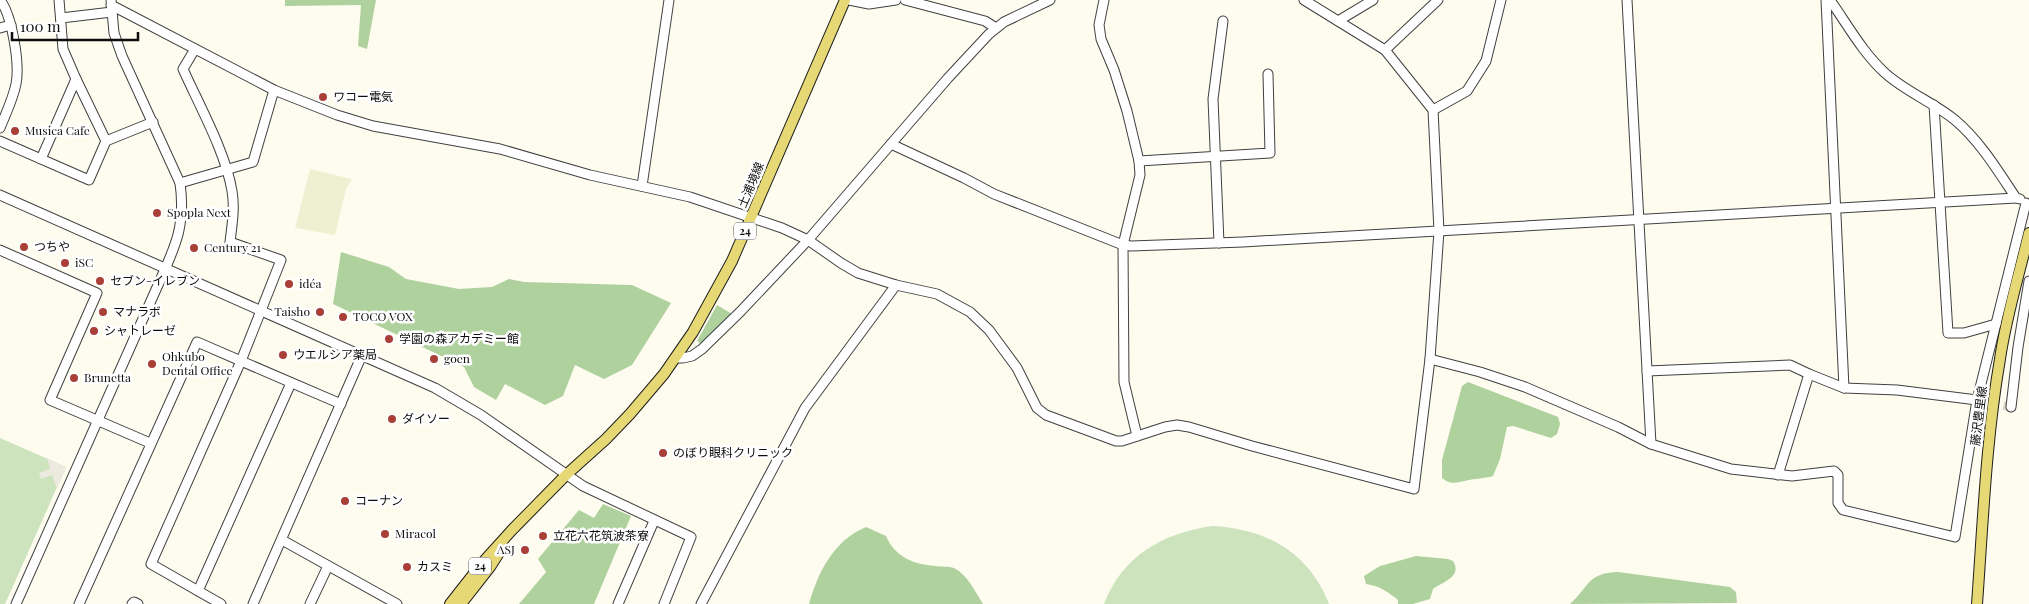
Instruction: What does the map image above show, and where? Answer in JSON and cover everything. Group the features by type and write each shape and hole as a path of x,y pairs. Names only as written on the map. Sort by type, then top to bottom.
{"main road":[{"name":"土浦境線","path":"566,475 606,439 630,414 676,358 714,296 732,261 845,0"},
{"name":"藤沢豊里線","path":"1977,604 1988,442 2000,356 2029,234"},
{"name":"24","path":"450,604 483,562 566,475"},
{"name":"24","path":"461,604 490,567 512,530"}],"street":[{"path":"0,0 6,8 11,25 17,74 12,100 0,128"},
{"path":"59,0 64,49 76,79 106,141"},
{"path":"642,186 669,0"},
{"path":"849,0 869,4 896,0"},
{"path":"905,0 967,16 986,22 996,28"},
{"path":"676,358 692,356 702,349 740,312 808,240 948,78 996,28 1050,0"},
{"path":"1104,0 1099,26 1100,39 1114,70 1127,111 1139,161 1140,175 1123,245 1124,382 1137,436"},
{"path":"61,18 111,6 274,90 362,123 500,149 590,175 690,197 751,216 808,240 858,273 896,285 938,294 970,312 989,330 1017,368 1037,408 1046,415 1108,439 1122,441 1165,427 1189,427 1252,446 1414,488 1430,359 1439,231 1433,110 1386,50 1304,0"},
{"path":"1338,21 1373,0"},
{"path":"1386,50 1438,0"},
{"path":"1433,110 1467,91 1486,61 1502,0"},
{"path":"1626,0 1651,444"},
{"path":"1826,0 1844,388"},
{"path":"1830,0 1865,50 1885,73 1914,94 1934,105 1969,133 2016,198"},
{"path":"16,604 166,269 180,232 183,203 180,183 122,56 114,33 111,6"},
{"path":"1219,243 1213,99 1223,21"},
{"path":"0,28 11,25"},
{"path":"194,49 183,69 228,170 233,193 233,218 230,242 281,260 241,361 151,564 221,604"},
{"path":"1139,161 1270,153 1268,74"},
{"path":"41,159 76,79"},
{"path":"180,183 253,162 274,90"},
{"path":"1934,105 1948,333 1964,333 1996,324"},
{"path":"0,141 89,180 106,141 153,122"},
{"path":"892,144 994,194 1123,245 1219,243 2016,198 2027,203 1977,400 1955,537 1844,510 1838,503 1838,475 1834,471 1792,476 1731,469 1651,444 1618,427 1525,387 1480,372 1430,359"},
{"path":"0,195 362,355 454,398 503,429 582,486 691,537 664,604"},
{"path":"0,250 97,293 50,400 150,443"},
{"path":"2011,407 2018,347 2029,281"},
{"path":"701,604 805,408 896,285"},
{"path":"79,604 197,342 341,404"},
{"path":"253,604 362,355"},
{"path":"1647,372 1790,365 1844,388 1897,390 1977,400"},
{"path":"1778,475 1810,374"},
{"path":"198,591 291,383"},
{"path":"618,604 654,521"},
{"path":"282,540 382,600 397,604"},
{"path":"310,604 328,566"},
{"path":"132,604 134,602 138,604"}],"green space":[{"path":"285,0 376,0 367,49 358,46 361,5 285,6"},
{"path":"310,169 352,179 346,189 335,235 295,228"},
{"path":"341,252 389,267 406,279 459,289 492,287 509,279 524,282 632,285 671,303 632,365 604,379 575,365 563,396 545,405 505,384 496,400 474,387 464,367 333,304"},
{"path":"717,305 732,314 703,345 697,341"},
{"path":"1468,382 1558,417 1560,424 1557,434 1551,438 1513,426 1507,427 1500,459 1493,476 1455,483 1448,482 1442,478 1442,460 1462,386"},
{"path":"0,438 66,467 5,604 0,604"},
{"path":"603,504 631,516 594,604 519,604 546,572 538,559 579,510 594,518"},
{"path":"1212,526 1250,532 1283,546 1309,570 1329,604 1104,604 1112,587 1122,573 1133,560 1146,550 1177,534"},
{"path":"866,527 886,536 894,549 912,561 927,565 952,567 959,571 971,584 983,604 809,604 817,580 829,558 845,540"},
{"path":"1416,556 1448,559 1453,561 1455,567 1455,571 1450,578 1433,589 1430,599 1413,604 1398,604 1398,600 1387,592 1376,586 1366,584 1364,576 1380,566"},
{"path":"1618,572 1730,587 1736,592 1737,603 1570,604 1594,578"}],"shaded area":[{"path":"47,458 66,467 57,489 52,475 41,479 39,473 50,469"}],"tunnel":[{"path":"1977,400 2011,407"}],"place":[{"name":"ワコー電気","path":"323,97"},
{"name":"Musica Cafe","path":"15,131"},
{"name":"Spopla Next","path":"157,213"},
{"name":"つちや","path":"24,247"},
{"name":"Century 21","path":"194,248"},
{"name":"iSC","path":"65,263"},
{"name":"セブン-イレブン","path":"100,281"},
{"name":"idéa","path":"289,284"},
{"name":"マナラボ","path":"103,312"},
{"name":"Taisho","path":"320,312"},
{"name":"TOCO VOX","path":"343,317"},
{"name":"シャトレーゼ","path":"94,331"},
{"name":"学園の森アカデミー館","path":"389,339"},
{"name":"ウエルシア薬局","path":"283,355"},
{"name":"goen","path":"434,359"},
{"name":"Ohkubo Dental Office","path":"152,364"},
{"name":"Brunetta","path":"74,378"},
{"name":"ダイソー","path":"392,419"},
{"name":"のぼり眼科クリニック","path":"663,453"},
{"name":"コーナン","path":"345,501"},
{"name":"Miracol","path":"385,534"},
{"name":"立花六花筑波茶寮","path":"543,536"},
{"name":"ASJ","path":"525,550"},
{"name":"カスミ","path":"407,567"}]}
